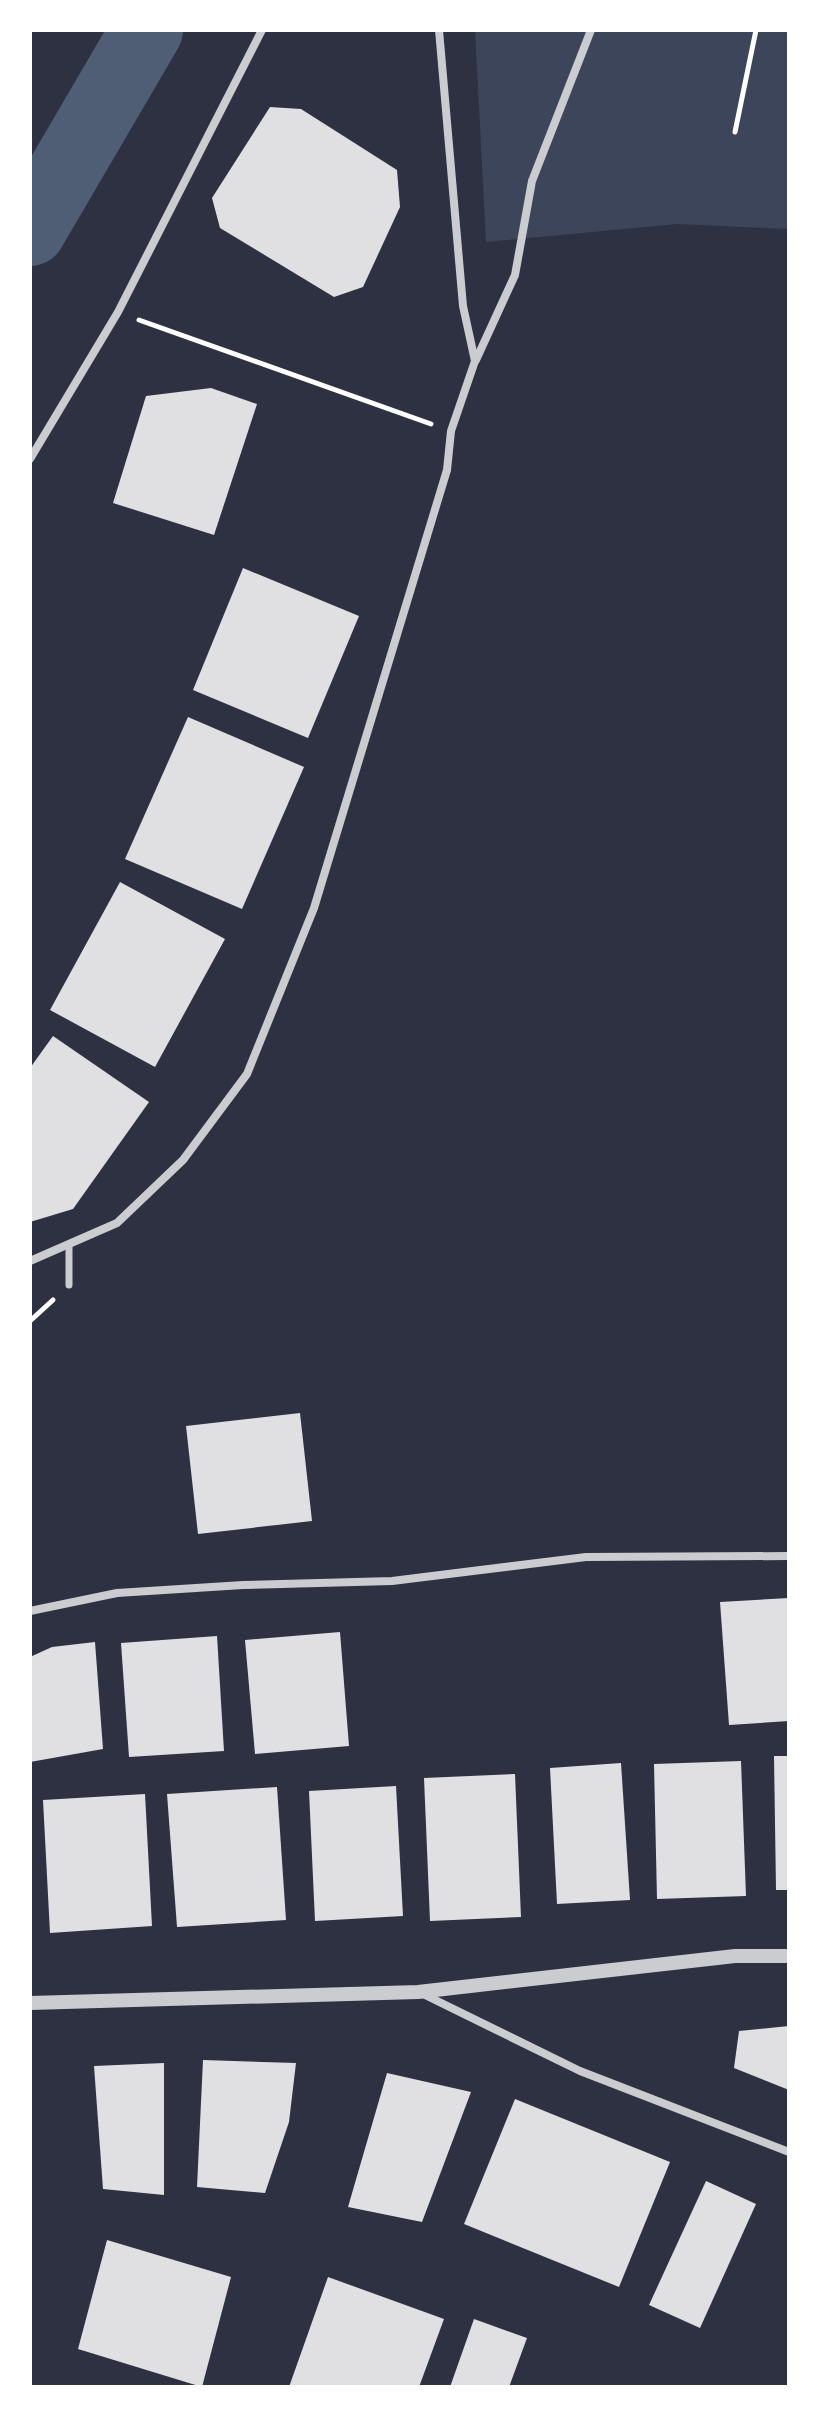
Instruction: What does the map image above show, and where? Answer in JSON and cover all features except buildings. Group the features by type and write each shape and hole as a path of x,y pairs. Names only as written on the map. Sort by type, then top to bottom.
{"street":[{"path":"30,459 118,312 262,30"},
{"path":"439,30 463,306 475,361"},
{"path":"30,1261 117,1223 183,1160 247,1074 314,908 447,470 451,431 475,361 515,275 532,181 591,30"},
{"path":"69,1244 69,1285"},
{"path":"31,1608 117,1593 243,1585 392,1581 586,1557 789,1556"},
{"path":"30,2003 418,1992 735,1956 789,1956"},
{"path":"418,1992 580,2071 789,2152"}],"path":[{"path":"735,132 756,30"},
{"path":"118,312 451,431"}],"shaded area":[{"path":"475,30 789,30 789,229 677,224 486,242"}],"waterway":[{"path":"30,230 147,30"}]}
